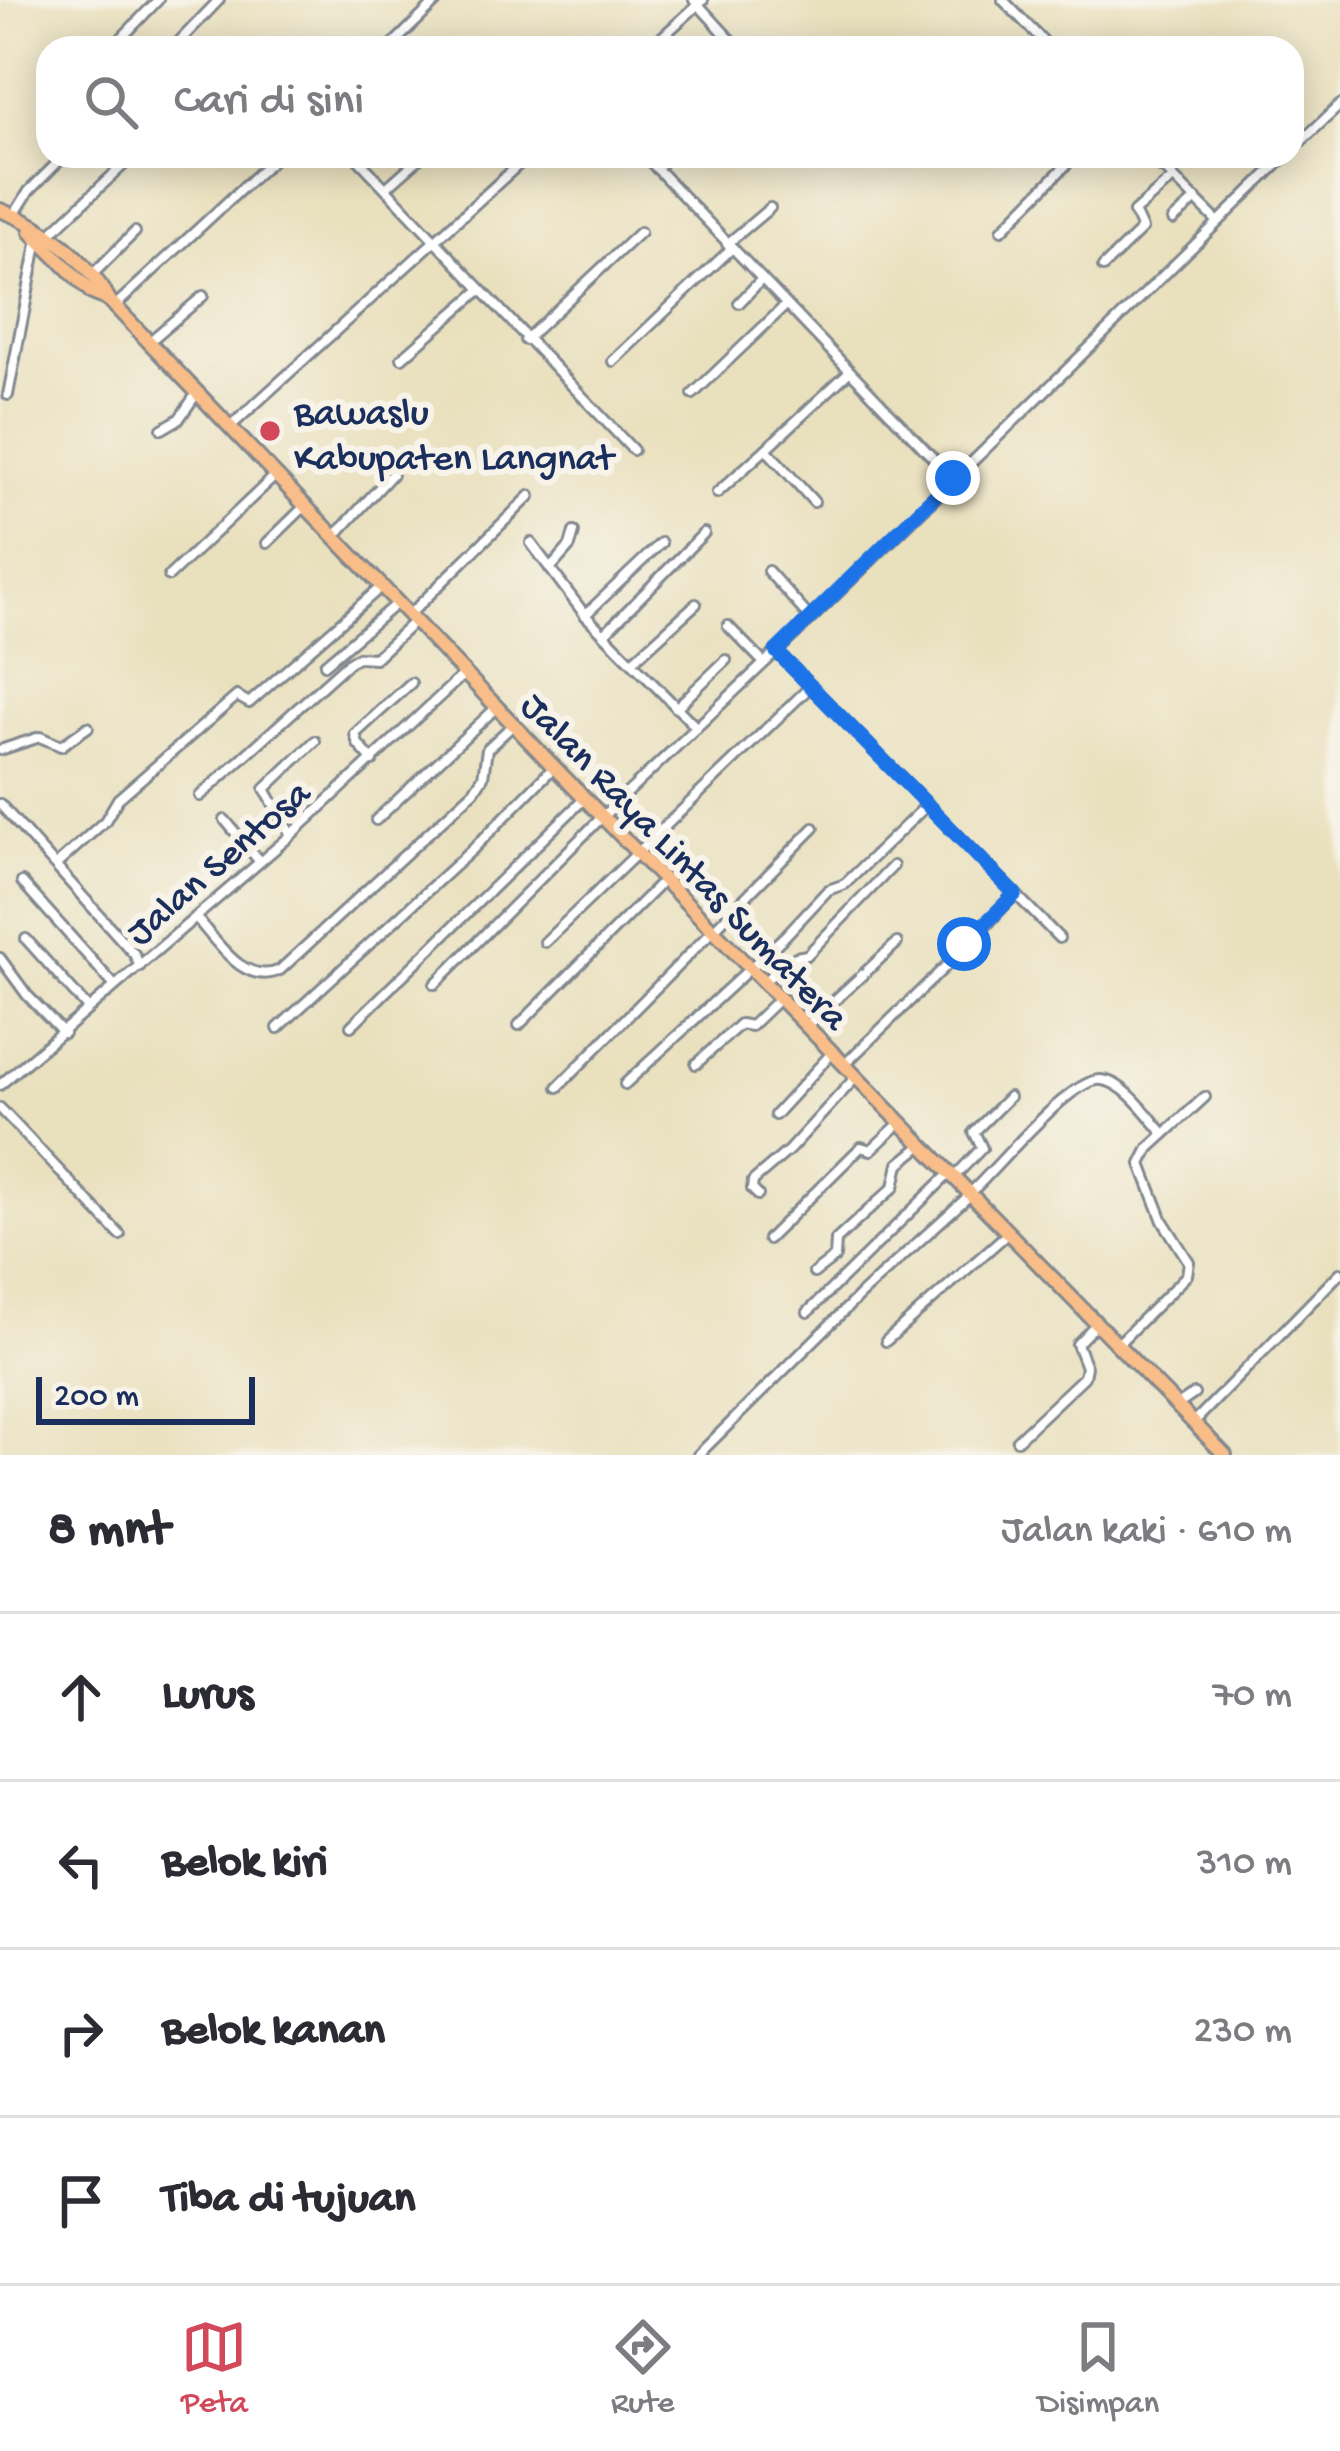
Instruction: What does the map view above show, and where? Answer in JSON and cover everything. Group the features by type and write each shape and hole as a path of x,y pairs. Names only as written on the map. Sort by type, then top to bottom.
{"highway":[{"name":"Jalan Raya Lintas Sumatera","path":"5,214 94,273 113,303 304,507 1225,1455"},
{"name":"Jalan Raya Lintas Sumatera","path":"44,236 92,293 113,303"}],"street":[{"path":"124,36 158,0"},
{"path":"184,36 219,0"},
{"path":"402,36 439,0"},
{"path":"1003,0 1038,36"},
{"path":"663,36 699,2 728,36"},
{"path":"1304,137 1340,105"},
{"path":"5,214 52,168"},
{"path":"8,395 44,236 120,168"},
{"path":"113,303 264,168"},
{"path":"367,168 633,449"},
{"path":"386,188 408,168"},
{"path":"230,426 514,168"},
{"path":"656,168 953,478"},
{"path":"1001,230 1064,168"},
{"path":"435,984 1270,168"},
{"path":"1163,169 1218,222"},
{"path":"1103,267 1142,229 1134,212 1172,179"},
{"path":"1173,220 1196,199"},
{"path":"613,361 770,208"},
{"path":"94,273 135,232"},
{"path":"525,340 640,232"},
{"path":"739,303 761,280"},
{"path":"402,358 479,291"},
{"path":"150,340 202,296"},
{"path":"693,394 786,305"},
{"path":"717,493 849,372"},
{"path":"162,429 179,419 198,392"},
{"path":"766,449 814,502"},
{"path":"334,538 392,474"},
{"path":"169,576 275,476"},
{"path":"200,796 350,662 358,657 375,658 530,496"},
{"path":"267,543 304,507"},
{"path":"550,569 570,546 574,532"},
{"path":"604,634 704,533"},
{"path":"531,543 585,615 697,728"},
{"path":"585,615 661,543"},
{"path":"768,571 811,619"},
{"path":"56,866 105,821 118,799 195,731 237,696 249,703 381,587"},
{"path":"325,664 397,603"},
{"path":"632,662 696,604"},
{"path":"728,626 764,663"},
{"path":"776,651 1059,938"},
{"path":"676,708 726,660"},
{"name":"Jalan Sentosa","path":"0,1085 291,835 465,673"},
{"path":"373,761 353,738 411,683"},
{"path":"544,942 811,686"},
{"path":"376,820 497,707"},
{"path":"196,917 253,974 280,970 474,791 483,777 488,749 514,724"},
{"path":"0,750 40,737 61,746 88,727"},
{"path":"291,835 265,789 315,741"},
{"path":"278,1028 473,849 554,767"},
{"path":"351,1026 585,798"},
{"path":"0,804 140,966"},
{"path":"625,1084 829,890 845,884 928,804"},
{"path":"225,820 260,862"},
{"path":"558,1087 814,828"},
{"path":"763,982 807,955 893,866"},
{"path":"519,1025 664,880"},
{"path":"22,882 114,985"},
{"path":"844,1065 1015,894"},
{"path":"26,939 88,1008"},
{"path":"807,1026 897,943"},
{"path":"0,958 64,1033"},
{"path":"696,1064 740,1024 752,1026 779,999"},
{"path":"775,1114 832,1052"},
{"path":"758,1195 753,1180 856,1077"},
{"path":"698,1455 1056,1105 1091,1080 1106,1079 1118,1087 1166,1135"},
{"path":"808,1312 982,1148 974,1132 1009,1097"},
{"path":"1117,1345 1187,1275 1189,1267 1142,1171 1145,1152 1205,1097"},
{"path":"0,1108 120,1235"},
{"path":"768,1239 860,1147 872,1150 899,1123"},
{"path":"814,1273 835,1257 839,1238 894,1187 899,1164 921,1146"},
{"path":"886,1341 1006,1234"},
{"path":"1193,1423 1340,1273"},
{"path":"1017,1440 1084,1377 1086,1367 1077,1344 1096,1324"},
{"path":"1176,1406 1194,1394"}],"place":[{"name":"Bawaslu Kabupaten Langnat","path":"270,431"}],"route":[{"path":"953,478 776,651 1015,894 964,944"}]}
